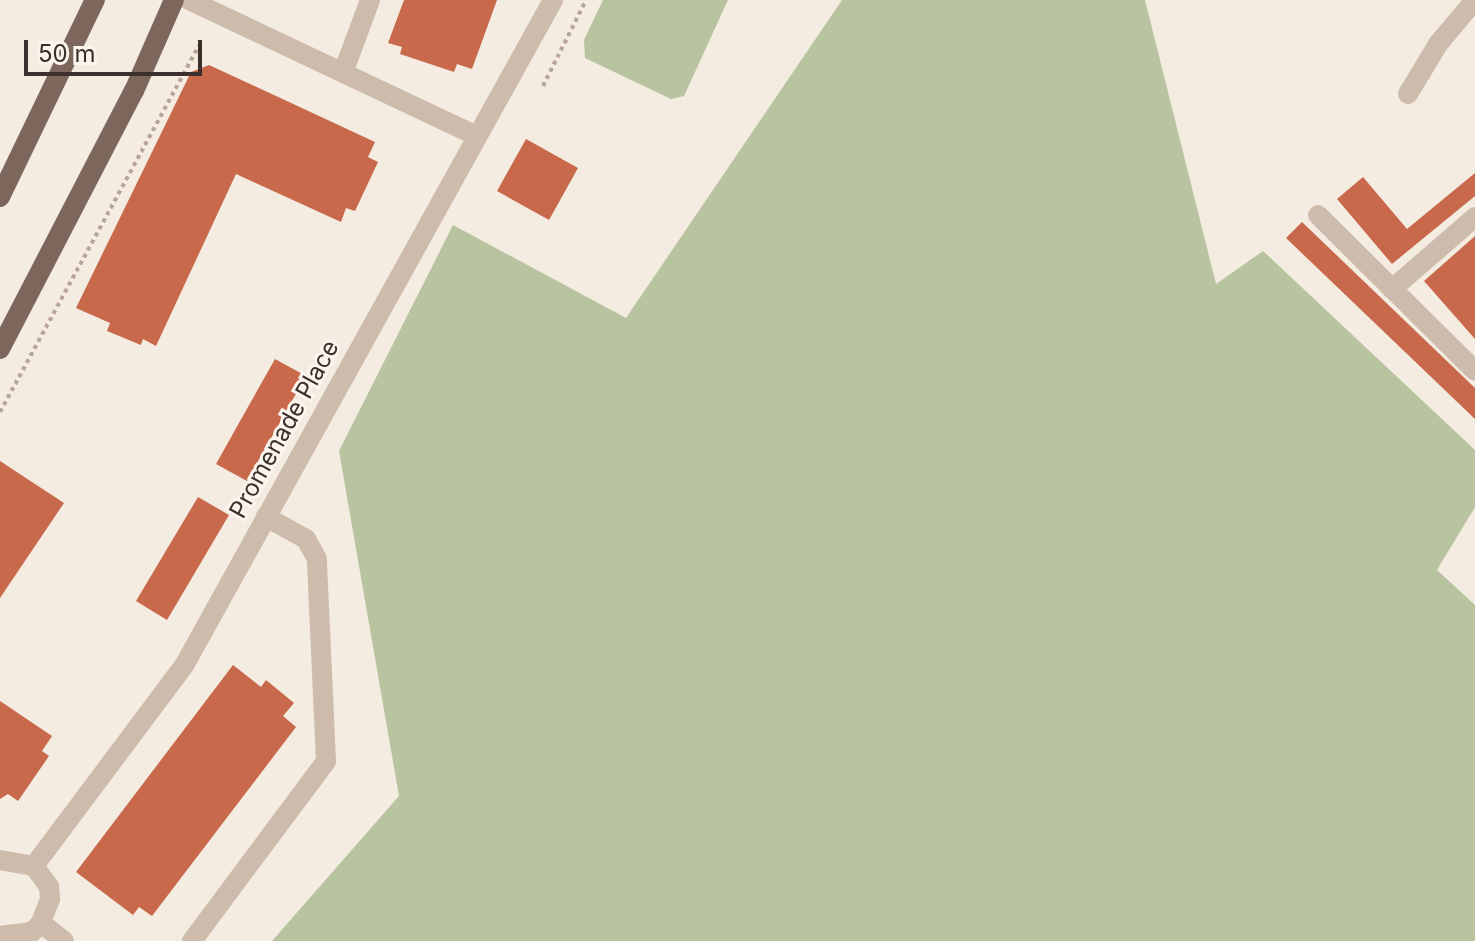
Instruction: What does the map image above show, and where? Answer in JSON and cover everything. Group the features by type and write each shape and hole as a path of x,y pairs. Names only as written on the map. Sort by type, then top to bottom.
{"main road":[{"path":"0,197 95,0"},
{"path":"0,349 128,104 174,0"}],"street":[{"path":"189,0 475,135"},
{"path":"343,73 370,0"},
{"name":"Promenade Place","path":"34,866 185,664 475,135 553,0"},
{"path":"1408,94 1472,1"},
{"path":"1318,215 1475,371"},
{"path":"1392,289 1475,217"},
{"path":"192,941 326,761 317,559 306,539 266,517"},
{"path":"0,860 34,866 49,887 50,899 41,923 20,937 0,936"},
{"path":"41,923 64,941"}],"path":[{"path":"543,86 586,0"},
{"path":"0,412 199,45"}],"green space":[{"path":"603,0 728,0 684,96 671,99 585,58 584,40"},
{"path":"842,0 1145,0 1216,284 1263,251 1475,450 1475,507 1437,570 1475,605 1475,941 272,941 399,796 339,451 453,225 626,318"}],"building":[{"path":"404,0 497,0 472,69 457,64 454,72 400,54 402,47 388,43"},
{"path":"209,65 375,142 368,157 378,162 355,211 346,208 341,222 236,174 156,346 143,339 141,345 107,331 110,323 76,308 191,72"},
{"path":"526,139 578,168 549,220 497,191"},
{"path":"1475,173 1475,196 1392,264 1337,199 1363,177 1407,229"},
{"path":"1302,222 1475,388 1475,419 1286,238"},
{"path":"1475,236 1475,339 1424,281"},
{"path":"275,359 306,376 247,481 216,464"},
{"path":"0,461 64,503 0,598"},
{"path":"198,497 229,515 167,620 136,601"},
{"path":"233,665 261,687 266,680 294,703 283,716 296,727 152,916 139,907 133,915 76,872"},
{"path":"0,701 52,736 42,751 49,756 18,801 8,794 0,799"}]}
